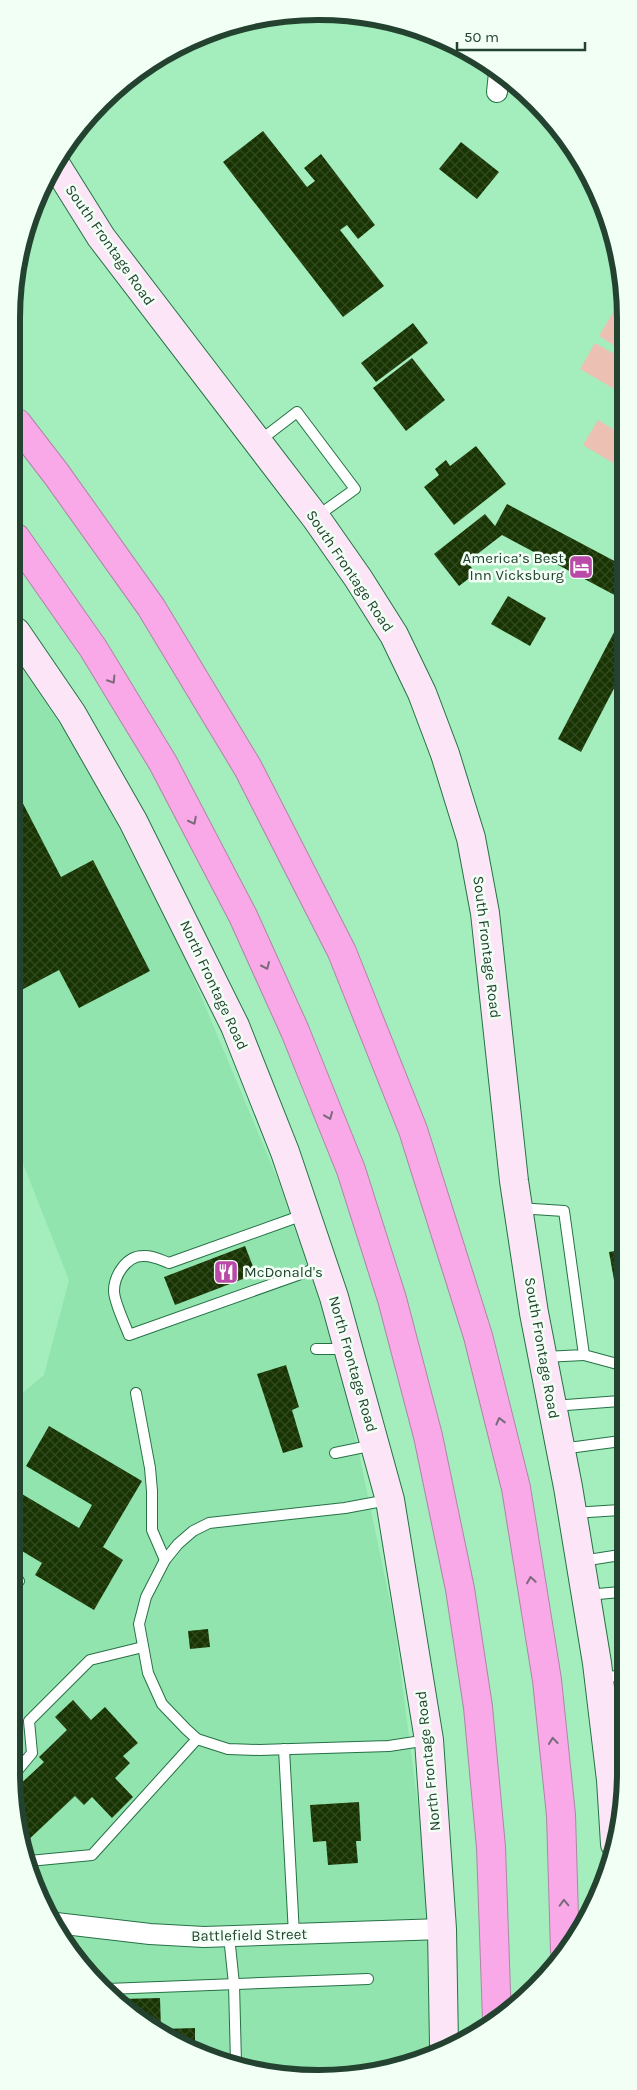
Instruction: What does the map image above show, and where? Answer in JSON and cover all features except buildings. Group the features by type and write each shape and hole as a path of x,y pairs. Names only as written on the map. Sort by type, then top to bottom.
{"highway":[{"path":"20,407 57,475"},
{"path":"20,427 57,475 151,607 248,768 342,952 413,1130 478,1336 516,1488 547,1680 561,1815 565,1940"},
{"path":"20,544 93,648 163,762 243,916 295,1031 351,1170 392,1299 428,1436 460,1589 478,1707 491,1847 497,2010"},
{"path":"20,565 93,648"}],"street":[{"name":"South Frontage Road","path":"59,170 102,237 316,518 388,627 422,693 445,754 471,838 485,913 518,1208 586,1595 610,1677 609,1735 613,1814"},
{"name":"North Frontage Road","path":"20,638 76,722 134,822 236,1026 285,1152 324,1266 349,1349 390,1500 429,1740 442,1929 444,2042"},
{"name":"Battlefield Street","path":"62,1925 150,1934 204,1937 442,1929"}],"lane":[{"path":"257,442 297,412 355,489 316,518"},
{"path":"518,1208 564,1211 584,1355"},
{"path":"306,1214 169,1263 151,1256 141,1255 132,1258 120,1272 114,1292 129,1335 324,1266"},
{"path":"316,1349 349,1349"},
{"path":"543,1357 584,1355 617,1364"},
{"path":"136,1393 150,1468 152,1530 165,1560"},
{"path":"552,1406 617,1401"},
{"path":"560,1449 617,1442"},
{"path":"335,1454 375,1445"},
{"path":"390,1500 345,1508 209,1523 193,1531 178,1544 165,1560 155,1578 139,1624 148,1673 162,1704 197,1740 228,1750 389,1746 429,1740"},
{"path":"572,1513 617,1510"},
{"path":"580,1561 617,1555"},
{"path":"586,1595 617,1592"},
{"path":"20,1767 32,1753 29,1721 90,1660 143,1647"},
{"path":"34,1860 92,1854 197,1740"},
{"path":"284,1749 294,1934"},
{"path":"229,1936 234,1984 236,2058"},
{"path":"114,1989 368,1979"}],"shaded area":[{"path":"614,311 617,313 617,347 599,336"},
{"path":"595,343 617,356 617,391 580,369"},
{"path":"598,420 617,431 617,465 583,445"},
{"path":"20,665 85,761 182,951 278,1180 338,1354 394,1620 431,1908 430,2048 396,2060 377,2064 318,2070 260,2064 241,2060 204,2047 153,2020 107,1983 70,1937 51,1904 30,1849 21,1791 20,1395 44,1375 69,1280 22,1161 20,1161"}],"place":[{"name":"America’s Best Inn Vicksburg","path":"581,567"},
{"name":"McDonald's","path":"226,1272"}]}
